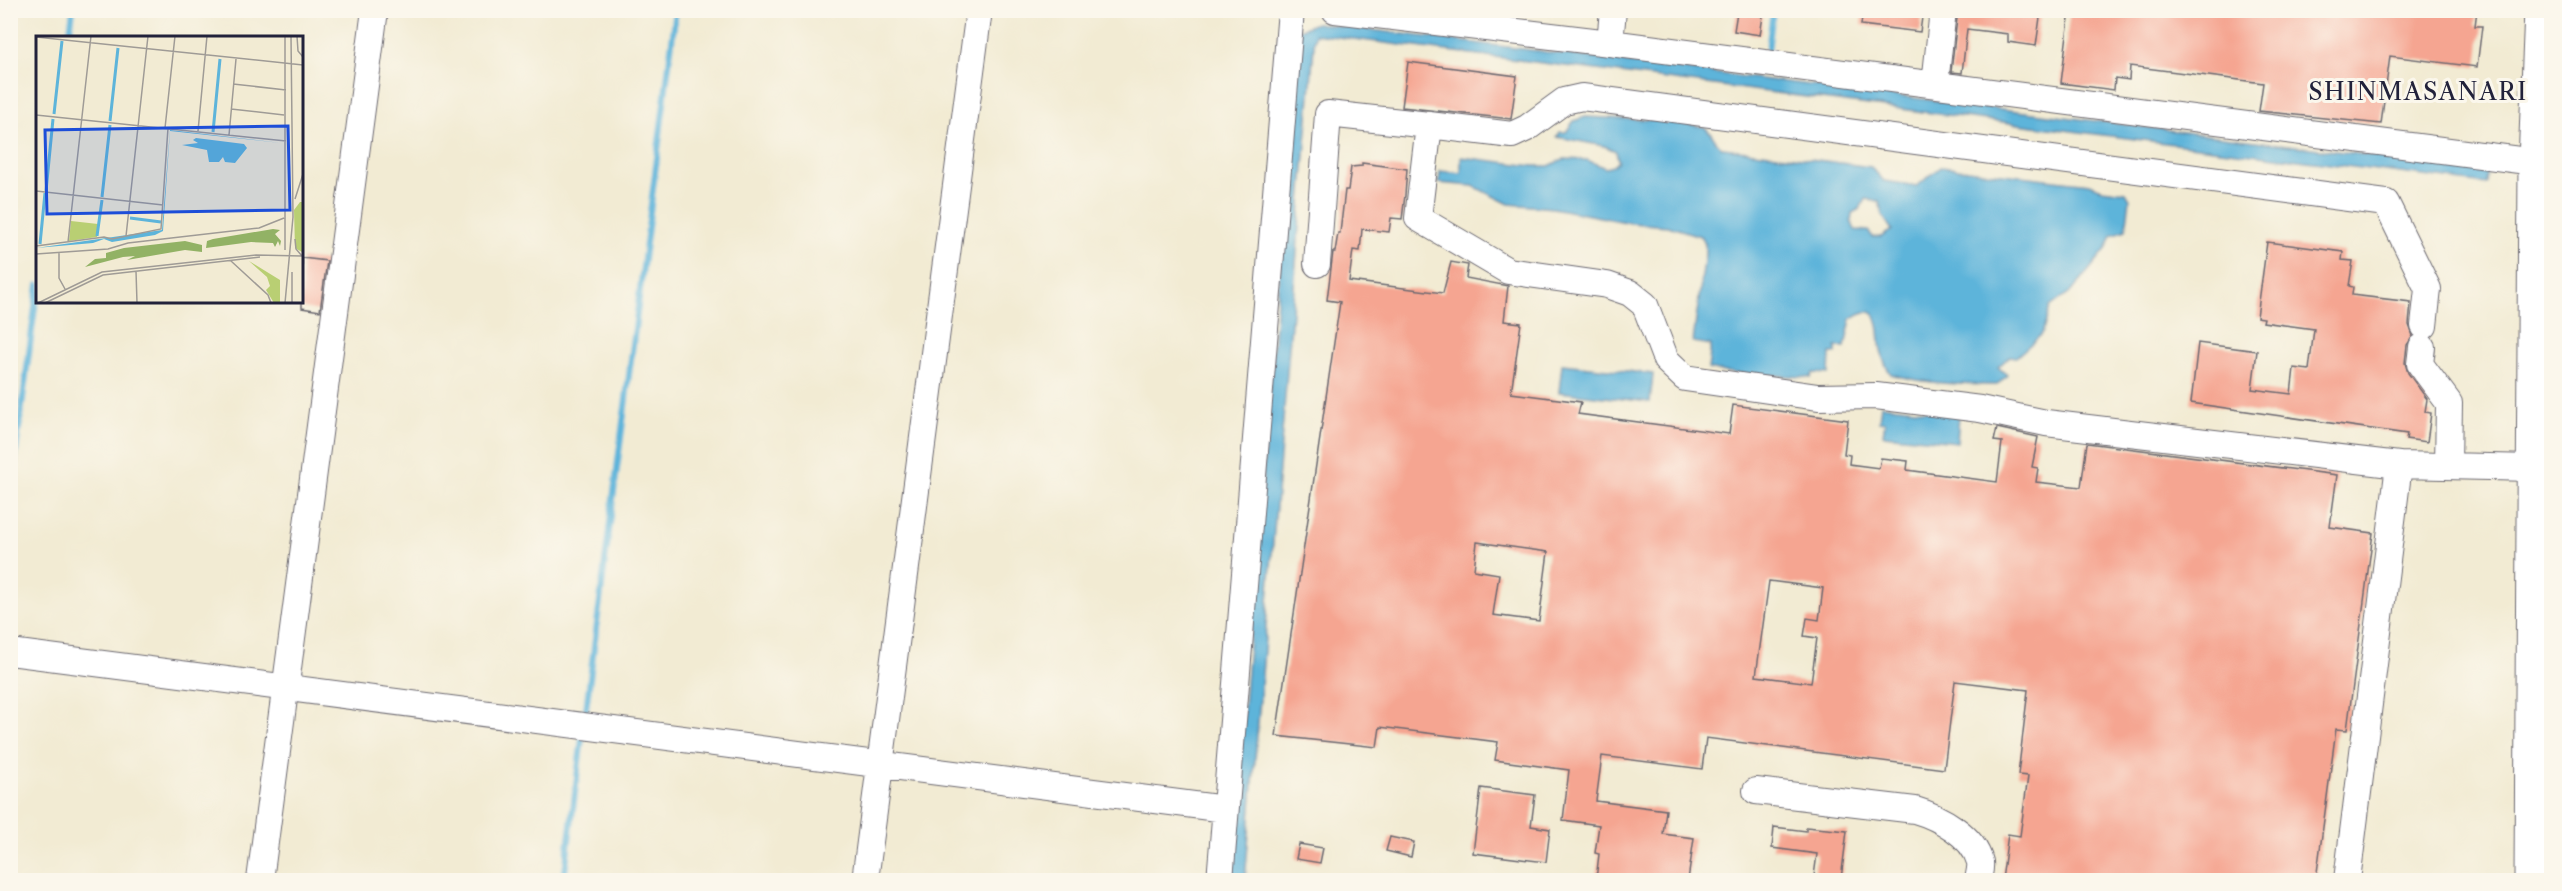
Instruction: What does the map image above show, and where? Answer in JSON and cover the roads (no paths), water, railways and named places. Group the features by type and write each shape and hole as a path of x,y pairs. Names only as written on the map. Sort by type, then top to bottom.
{"highway":[{"path":"2531,880 2535,162 2541,10"}],"street":[{"path":"260,880 375,10"},
{"path":"865,880 979,10"},
{"path":"1220,880 1291,10"},
{"path":"1335,10 1935,84 2535,162"},
{"path":"1610,43 1613,10"},
{"path":"1935,84 1943,10"},
{"path":"1317,264 1328,114 1512,135 1527,128 1564,101 1582,97 2386,203 2428,289 2420,364 2449,403 2448,466"},
{"path":"1429,125 1418,218 1508,271 1607,285 1630,293 1645,305 1666,360 1685,378 1818,396 1887,397 1980,409 2046,423 2399,465 2534,468"},
{"path":"2347,880 2399,465"},
{"path":"10,652 1225,809"},
{"path":"1756,791 1915,810 1934,816 1964,837 1976,853 1981,865 1978,880"}],"water":[{"path":"1316,23 2487,170 2486,184 1315,34 1245,880 1230,880 1299,30"},
{"path":"1585,117 1670,121 1704,127 1723,148 1871,167 1884,181 1917,186 1941,167 2090,184 2102,189 2126,192 2130,199 2126,230 2112,235 2106,249 2074,289 2050,307 2042,334 2016,357 2010,356 1998,367 2007,375 1997,385 1929,382 1891,374 1882,354 1877,320 1874,314 1869,312 1861,313 1851,319 1845,347 1836,347 1836,353 1830,353 1829,374 1813,373 1811,378 1708,369 1711,345 1693,342 1705,254 1705,243 1700,236 1668,226 1631,223 1553,208 1509,204 1473,186 1439,183 1440,171 1461,173 1461,157 1534,166 1549,166 1564,159 1587,160 1605,168 1613,166 1618,161 1616,151 1604,146 1557,137 1560,132 1566,132 1574,121","holes":["1865,199 1879,201 1882,215 1892,230 1881,237 1873,237 1868,231 1855,230 1851,221 1852,213 1860,209"]},
{"path":"1562,364 1653,374 1650,402 1559,392"},
{"path":"1881,405 1959,414 1957,442 1883,435 1885,422 1879,421"}],"waterway":[{"path":"69,36 73,10"},
{"path":"585,717 676,10"},
{"path":"1768,51 1773,10"},
{"path":"10,496 36,300"},
{"path":"564,880 582,738"}],"district":[{"name":"SHINMASANARI","path":"2418,91"}]}
